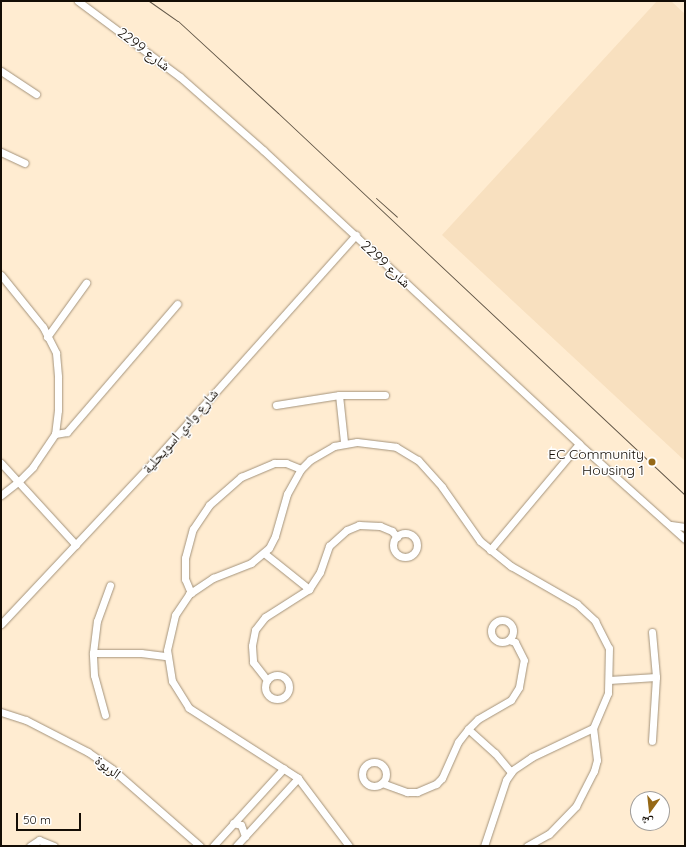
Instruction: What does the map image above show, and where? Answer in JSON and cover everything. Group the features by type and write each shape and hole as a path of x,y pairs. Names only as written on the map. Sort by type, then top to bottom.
{"street":[{"name":"شارع 2299","path":"78,1 180,77 356,235 579,444 685,539"},
{"path":"1,71 36,94"},
{"path":"1,152 25,163"},
{"name":"شارع وادي اسويحلية","path":"1,624 76,545 356,235"},
{"path":"1,275 48,337 56,353 58,377 58,410 55,434 19,482 1,495"},
{"path":"48,337 86,283"},
{"path":"55,434 67,432 177,304"},
{"path":"339,395 344,442"},
{"path":"276,405 339,395 385,395"},
{"path":"349,846 298,778 189,708 176,691 169,671 167,656 168,638 175,615 191,593 213,578 251,563 264,553 275,536 287,494 301,469 322,452 344,442 385,444 418,460 442,487 480,541 511,566 577,604 595,621 609,648 610,680 604,703 593,728 597,751 595,765 576,806 549,834 527,846"},
{"path":"490,550 579,444"},
{"path":"1,463 76,545"},
{"path":"191,593 185,579 185,558 194,529 209,505 241,477 274,463 286,463 301,469"},
{"path":"267,680 253,662 252,646 255,630 265,617 308,589 320,572 329,546 346,530 359,525 380,526 392,531 397,537"},
{"path":"670,525 685,527"},
{"path":"264,553 308,589"},
{"path":"105,715 94,675 93,653 97,621 110,585"},
{"path":"652,632 656,677 652,741"},
{"path":"382,783 407,792 417,792 436,784 442,778 458,742 468,729 478,719 511,700 519,687 524,660 515,642 509,640"},
{"path":"93,653 141,653 167,656"},
{"path":"610,680 656,677"},
{"name":"الربوة","path":"1,712 26,720 88,752 112,769 200,846"},
{"path":"484,846 506,780 511,772 532,757 593,728"},
{"path":"468,729 495,753 511,772"},
{"path":"213,846 284,768"},
{"path":"236,846 298,778"},
{"path":"234,823 241,825 245,836"},
{"path":"30,846 39,840 54,846"}],"shaded area":[{"path":"657,1 671,1 685,14 685,461 442,235"}],"tram line":[{"path":"149,1 178,21 278,113 685,495"},
{"path":"376,198 397,217"}],"place":[{"name":"EC Community Housing 1","path":"652,462"}]}
